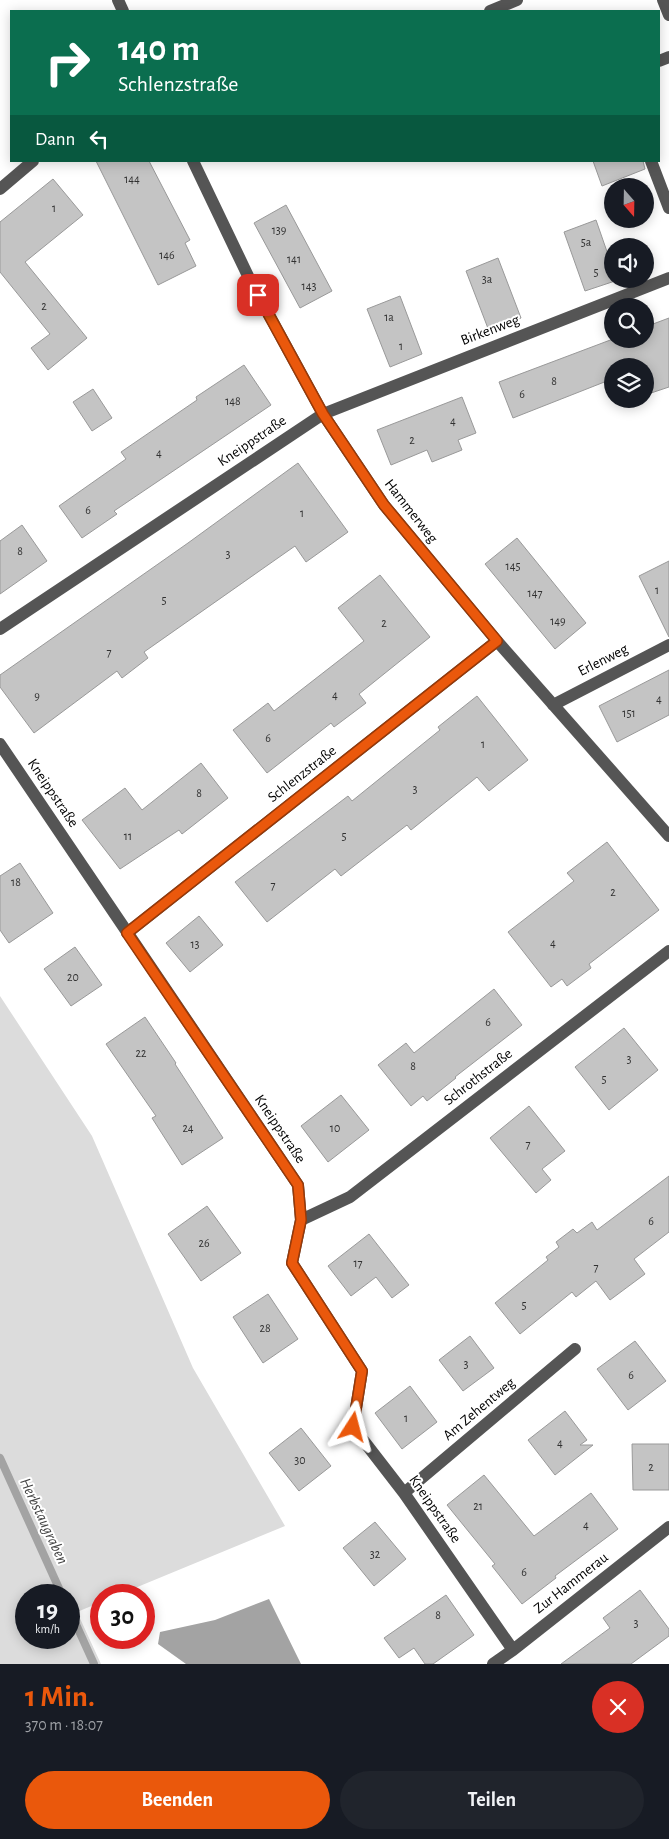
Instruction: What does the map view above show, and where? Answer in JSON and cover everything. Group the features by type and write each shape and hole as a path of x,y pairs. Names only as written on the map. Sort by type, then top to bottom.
{"street":[{"path":"492,10 517,0"},
{"path":"663,0 669,15"},
{"path":"0,189 32,162"},
{"name":"Hammerweg","path":"193,162 249,278 323,414 384,505 497,641 669,836"},
{"path":"652,162 669,208"},
{"name":"Birkenweg","path":"323,414 669,278"},
{"name":"Kneippstraße","path":"0,628 323,414"},
{"name":"Schlenzstraße","path":"127,933 497,641"},
{"name":"Erlenweg","path":"553,705 669,644"},
{"name":"Kneippstraße","path":"0,744 298,1185 301,1220 292,1263 362,1371 353,1427 404,1493 513,1650"},
{"name":"Schrothstraße","path":"301,1220 350,1197 669,951"},
{"name":"Am Zehentweg","path":"404,1493 575,1349"},
{"name":"Zur Hammerau","path":"493,1664 669,1527"}],"shaded area":[{"path":"0,996 92,1136 193,1368 285,1526 145,1584 90,1584 90,1607 80,1611 80,1584 15,1584 15,1649 80,1649 80,1618 90,1640 90,1649 94,1649 101,1664 0,1664"},
{"path":"269,1599 301,1664 186,1664 158,1644 160,1632 215,1620"}],"building":[{"path":"96,162 150,162 190,240 185,243 196,266 158,285"},
{"path":"593,162 643,162 645,169 622,178 604,178 604,185 602,186"},
{"path":"53,179 83,215 25,262 87,338 48,370 31,348 50,334 0,272 0,222"},
{"path":"286,205 332,291 300,308 254,223"},
{"path":"596,220 604,243 604,285 585,291 564,232"},
{"path":"498,258 521,318 489,331 466,271"},
{"path":"400,296 422,354 390,367 367,309"},
{"path":"669,318 669,387 654,392 654,358 604,358 604,382 513,418 499,382 604,342 604,348 654,348 654,324"},
{"path":"244,365 271,405 114,511 117,514 82,538 59,506 126,459 121,452 197,400 196,397"},
{"path":"93,389 112,418 92,431 73,402"},
{"path":"462,397 476,433 458,440 462,450 432,462 427,450 391,465 377,430"},
{"path":"298,463 348,532 306,562 295,546 144,652 148,658 122,678 117,671 34,733 0,687 0,675"},
{"path":"22,525 47,561 0,594 0,541"},
{"path":"517,538 586,623 555,649 485,564"},
{"path":"669,561 669,637 639,576"},
{"path":"380,575 430,637 359,694 366,703 334,727 331,723 267,773 233,730 268,703 274,711 364,641 338,608"},
{"path":"669,670 669,715 617,742 599,706"},
{"path":"477,696 528,760 489,791 477,777 411,830 407,825 341,876 335,869 267,922 235,882 348,796 352,801 440,730 438,727"},
{"path":"201,763 228,798 182,834 179,830 120,869 82,820 125,788 142,810"},
{"path":"607,842 659,910 589,964 591,968 567,986 562,979 551,987 508,932 574,881 567,873"},
{"path":"20,863 53,913 9,943 0,930 0,876"},
{"path":"199,916 223,945 190,972 166,943"},
{"path":"75,947 102,985 71,1006 44,969"},
{"path":"494,989 522,1025 427,1101 423,1096 411,1106 378,1065 406,1043 414,1053"},
{"path":"145,1017 223,1138 182,1165 152,1118 156,1116 106,1044"},
{"path":"624,1028 658,1070 609,1110 575,1067"},
{"path":"341,1095 369,1130 328,1162 301,1126"},
{"path":"529,1106 565,1151 542,1169 551,1180 536,1193 490,1138"},
{"path":"669,1176 669,1232 634,1259 645,1274 610,1300 596,1281 576,1297 572,1292 520,1334 495,1303 548,1260 546,1257 559,1247 556,1242 573,1229 577,1233 592,1222 597,1230"},
{"path":"207,1206 241,1253 201,1281 168,1234"},
{"path":"369,1234 409,1285 392,1298 376,1277 351,1296 328,1266"},
{"path":"268,1294 298,1339 263,1363 233,1317"},
{"path":"470,1336 494,1368 463,1391 439,1360"},
{"path":"635,1341 666,1381 628,1410 597,1369"},
{"path":"410,1386 437,1422 402,1449 375,1413"},
{"path":"565,1411 587,1440 580,1445 593,1445 555,1475 528,1440"},
{"path":"301,1428 331,1466 299,1491 269,1453"},
{"path":"632,1444 669,1444 669,1490 633,1490"},
{"path":"484,1475 534,1536 591,1493 618,1529 555,1576 556,1578 522,1604 492,1566 495,1564 447,1505"},
{"path":"375,1522 406,1559 374,1586 343,1548"},
{"path":"640,1590 669,1629 669,1636 631,1664 561,1664 610,1628 603,1618"},
{"path":"446,1595 474,1635 433,1664 425,1664 414,1648 399,1658 384,1638"}],"waterway":[{"name":"Herbstaugraben","path":"0,1458 57,1584"},
{"name":"Herbstaugraben","path":"80,1633 94,1664"}],"route":[{"path":"258,295 323,414 384,505 497,641 127,933 298,1185 301,1220 292,1263 362,1371 353,1427"}]}
